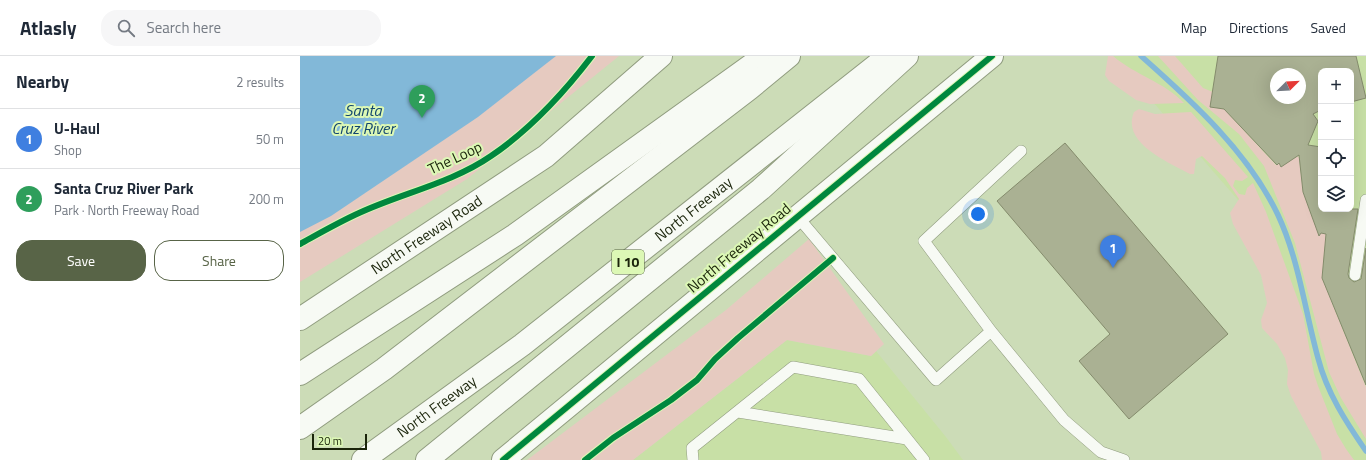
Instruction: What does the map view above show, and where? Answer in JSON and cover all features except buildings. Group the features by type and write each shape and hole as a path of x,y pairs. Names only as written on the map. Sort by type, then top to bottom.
{"main road":[{"name":"North Freeway Road","path":"300,319 546,156 661,56"},
{"path":"300,374 515,235 764,56"},
{"path":"300,428 384,369 749,89 789,56"},
{"name":"North Freeway","path":"363,460 522,345 888,56"},
{"path":"427,460 761,189 907,56"},
{"name":"North Freeway Road","path":"503,460 992,56"}],"lane":[{"path":"1022,151 924,241 991,332 1064,420 1101,452 1124,460"},
{"path":"1355,275 1366,200"},
{"path":"797,216 936,380 991,332"},
{"path":"693,460 692,448 793,367 859,379 924,460"},
{"path":"738,412 907,439"}],"shaded area":[{"name":"Santa Cruz River","path":"300,56 619,56 467,179 300,282"},
{"path":"1108,56 1113,56 1122,63 1168,89 1184,103 1150,104 1136,100 1109,81 1105,75"},
{"path":"1113,56 1366,56 1366,460 1341,460 1251,215"},
{"path":"1158,56 1175,56 1203,88 1213,92 1211,107 1224,109 1276,165 1298,156 1303,192 1318,232 1326,234 1322,278 1366,387 1366,439 1341,398 1329,372 1295,243 1264,166 1239,134 1198,100"},
{"path":"1139,109 1155,114 1191,112 1248,177 1242,181 1235,180 1233,186 1239,194 1245,195 1247,188 1253,183 1266,212 1303,314 1314,374 1318,386 1337,434 1354,460 1322,460 1321,452 1291,396 1287,384 1288,370 1285,358 1277,344 1262,328 1261,320 1267,303 1261,275 1233,224 1230,213 1239,199 1225,178 1202,156 1196,159 1194,174 1190,174 1159,157 1140,142 1134,133 1132,123 1134,112"},
{"path":"809,239 884,344 871,356 787,340 633,460 527,460 726,310"},
{"path":"787,340 871,356 876,351 963,460 633,460"}],"water":[{"name":"Santa Cruz River","path":"300,56 556,56 478,117 331,216 300,232"}],"waterway":[{"path":"1141,56 1180,91 1218,129 1235,149 1266,192 1278,215 1291,250 1313,340 1326,383 1344,418 1366,451"}],"cycle path":[{"name":"The Loop","path":"300,244 359,213 443,181 491,156 506,146 533,123 570,84 592,56"},
{"path":"503,460 992,56"},
{"path":"585,460 613,438 671,400 697,380 715,359 738,338 833,258"}],"place":[{"name":"Santa Cruz River Park","path":"422,118"},
{"name":"U-Haul","path":"1113,268"}]}
